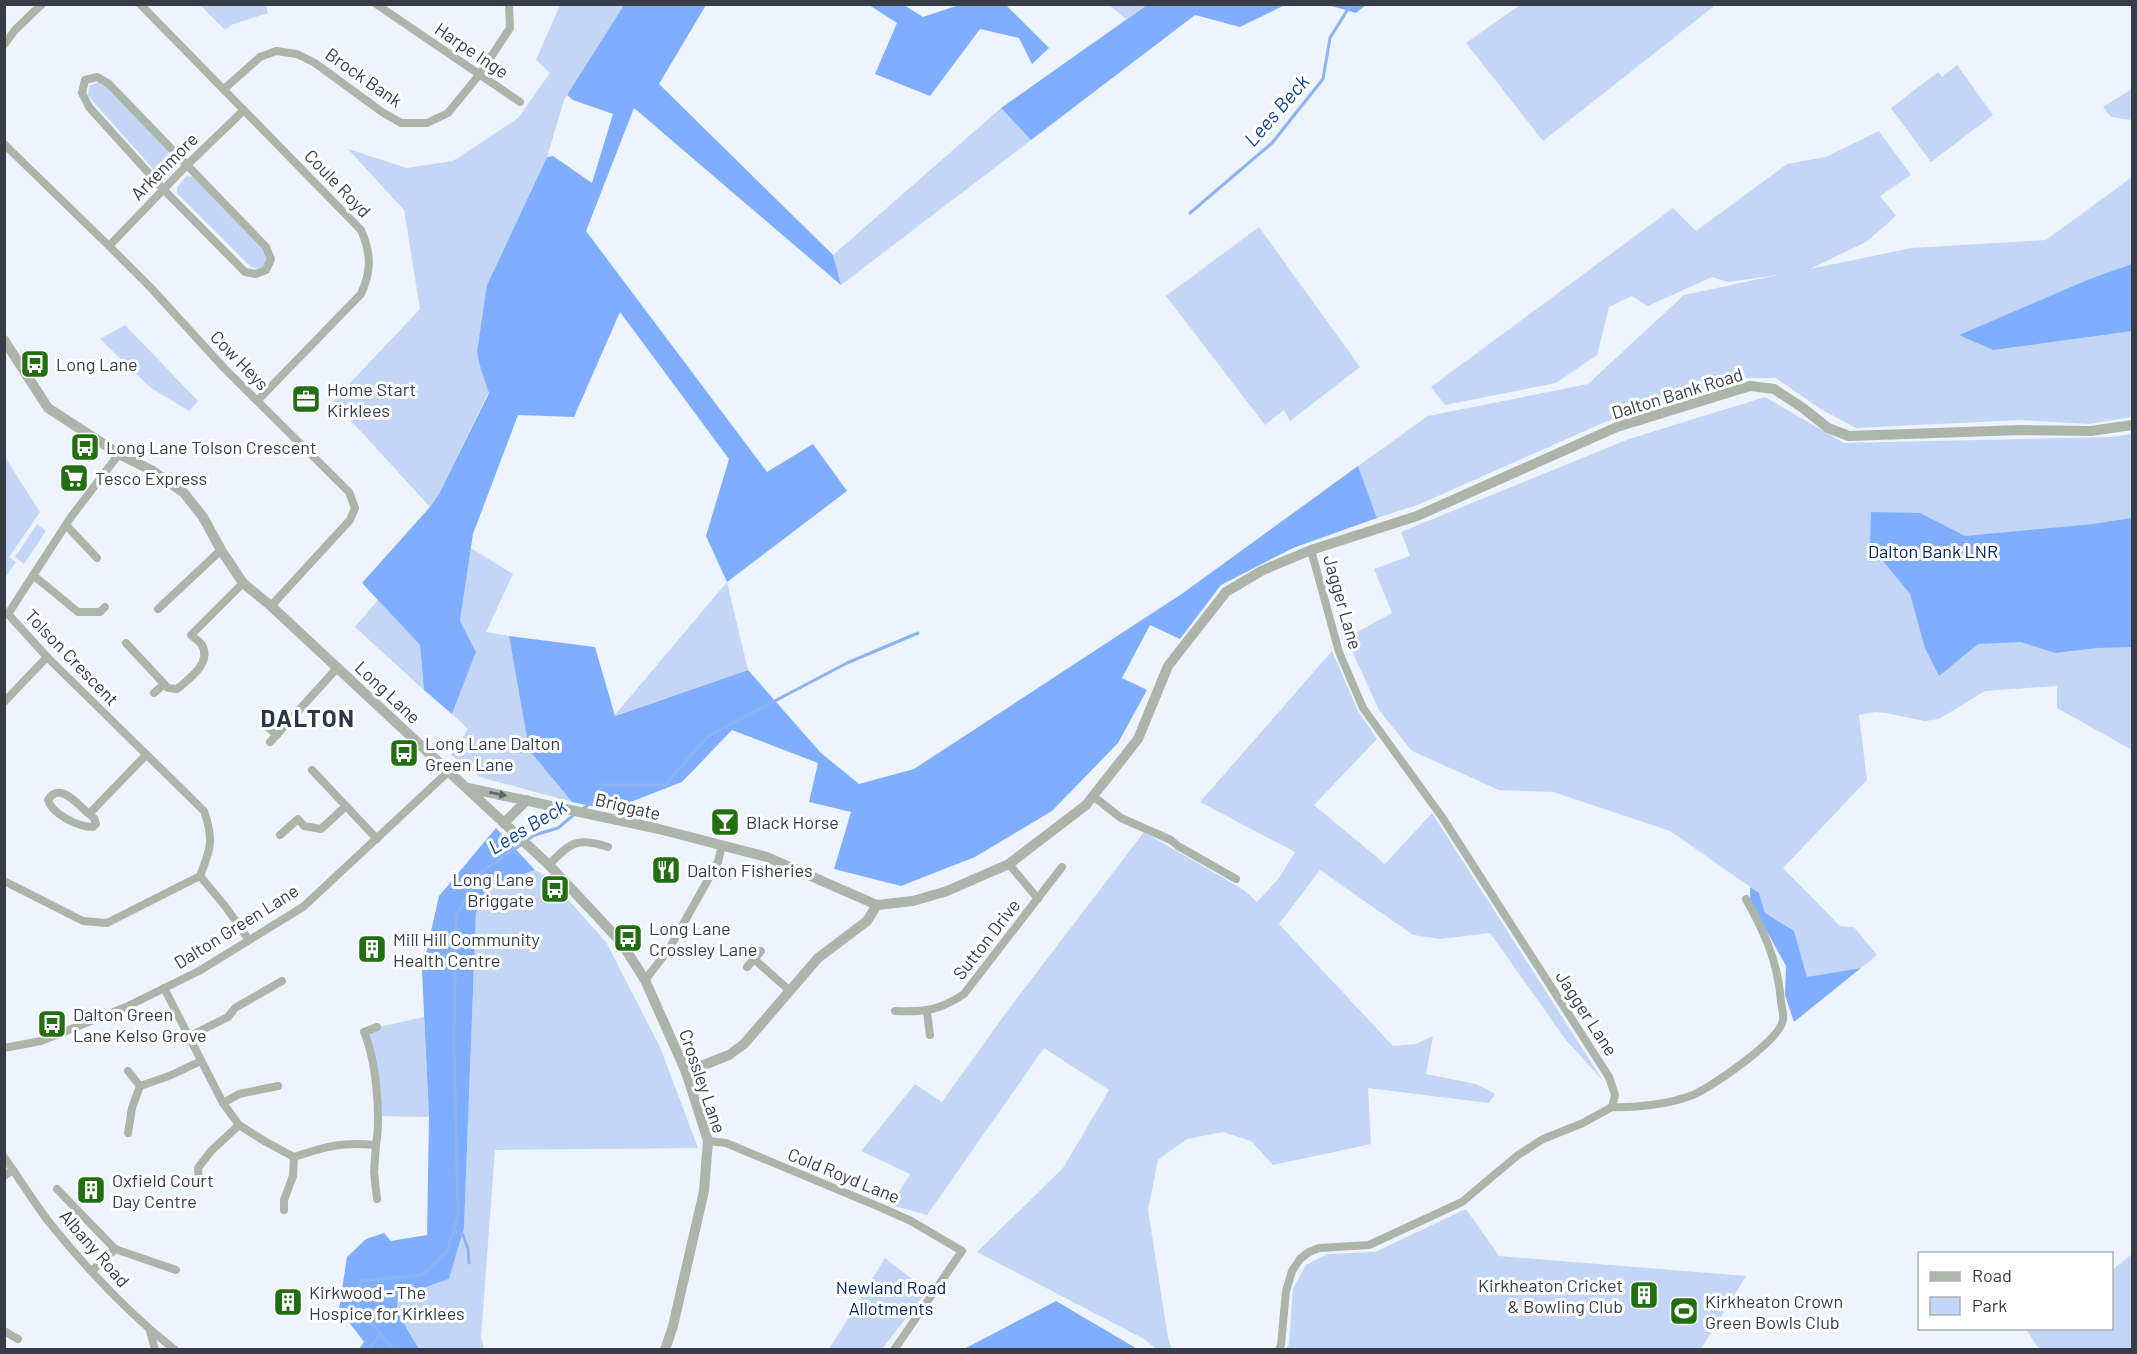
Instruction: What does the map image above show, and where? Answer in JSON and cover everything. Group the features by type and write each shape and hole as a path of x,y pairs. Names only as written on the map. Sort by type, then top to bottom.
{"street":[{"path":"4,45 15,30 42,4"},
{"name":"Coule Royd","path":"140,4 361,230 368,248 367,282 361,294 257,401"},
{"name":"Harpe Inge","path":"376,4 520,102"},
{"name":"Brock Bank","path":"224,88 260,57 276,51 297,54 315,63 382,112 401,123 427,123 448,113 479,75 510,28 509,4"},
{"path":"97,77 109,84 187,165 266,247 271,260 266,270 256,274 245,272 164,190 89,107 82,93 85,80 97,77"},
{"name":"Arkenmore","path":"109,246 244,110"},
{"name":"Cow Heys","path":"4,144 109,246 257,401 349,492 355,508 350,520 271,606"},
{"name":"Long Lane","path":"4,340 48,408 119,454 153,471 184,493 203,517 243,583 271,606 536,852 621,942 645,980"},
{"name":"Dalton Bank Road","path":"877,905 913,901 947,891 1010,864 1086,805 1138,739 1168,666 1226,592 1263,570 1311,550 1417,516 1617,427 1750,386 1774,389 1828,428 1849,436 2021,430 2091,431 2133,425"},
{"name":"Tolson Crescent","path":"119,454 66,525 8,614 47,657 204,811 212,832 209,853 200,876"},
{"path":"66,525 84,537 97,558"},
{"path":"158,609 221,550"},
{"name":"Jagger Lane","path":"1311,550 1339,652 1363,708 1442,817 1609,1077 1615,1095 1611,1107"},
{"path":"33,575 78,612 100,612 105,607"},
{"path":"126,643 168,688 177,689 200,668 205,656 202,645 191,634 243,583"},
{"path":"4,702 47,657"},
{"path":"263,723 274,739 338,668"},
{"path":"154,693 164,684"},
{"path":"89,814 146,755"},
{"path":"312,770 377,839"},
{"name":"Dalton Green Lane","path":"4,1048 41,1041 126,1006 198,971 303,907 449,771"},
{"name":"Briggate","path":"468,788 722,844 767,857 877,905"},
{"path":"57,792 65,793 89,814 94,818 96,824 93,827 85,827 53,810 48,800 57,792"},
{"path":"1093,796 1121,818 1171,840 1236,879"},
{"path":"504,823 527,800"},
{"path":"280,836 298,819 304,826 321,829 346,806"},
{"path":"549,865 564,849 577,842 591,842 608,847"},
{"path":"645,980 669,949 718,862 722,844"},
{"name":"Sutton Drive","path":"1010,864 1038,899"},
{"name":"Sutton Drive","path":"895,1011 927,1012 949,1004 964,994 1062,867"},
{"path":"4,881 83,921 107,923 200,876 249,940"},
{"path":"1279,1350 1286,1291 1292,1271 1300,1259 1319,1248 1369,1245 1462,1202 1518,1155 1543,1139 1583,1123 1611,1107 1636,1108 1692,1096 1748,1059 1780,1030 1783,1021 1780,990 1771,947 1746,899"},
{"path":"686,1072 729,1055 744,1044 818,958 867,921 877,905"},
{"path":"747,967 761,951"},
{"path":"754,958 790,991"},
{"name":"Crossley Lane","path":"645,980 686,1072 708,1141 704,1191 673,1326 665,1350"},
{"path":"188,1037 228,1017 235,1008 282,981"},
{"path":"164,988 223,1103 239,1125 294,1156 332,1145 352,1143 376,1145"},
{"path":"927,1012 930,1035"},
{"path":"377,1028 364,1032 375,1077 379,1124 374,1172 377,1199"},
{"path":"140,1086 201,1061"},
{"path":"128,1071 140,1086"},
{"path":"128,1133 132,1108 140,1086"},
{"path":"223,1103 239,1094 278,1086"},
{"path":"199,1182 198,1168 211,1151 239,1125"},
{"name":"Cold Royd Lane","path":"708,1141 726,1143 882,1208 911,1221 962,1251 894,1350"},
{"path":"284,1210 284,1200 293,1176 294,1156"},
{"name":"Albany Road","path":"4,1157 49,1221 115,1297 150,1331 175,1350"},
{"path":"4,1176 13,1170"},
{"path":"57,1189 115,1250 176,1270"},
{"path":"92,1271 115,1250"},
{"path":"4,1331 18,1339"},
{"path":"150,1331 155,1350"}],"green space":[{"path":"200,5 266,5 268,13 233,24 225,30"},
{"path":"560,5 624,5 564,100 547,157 487,285 481,370 489,391 439,494 430,507 333,401 420,309 404,210 348,149 407,168 453,161 518,118 550,73 536,60"},
{"path":"624,5 706,5 659,84 833,255 841,285 634,108 586,231 767,472 813,444 847,491 727,582 706,536 729,459 620,312 574,417 518,415 473,534 460,621 476,652 452,714 424,690 420,645 362,583 439,494 489,393 477,352 487,285 547,157 553,156 592,183 613,114 573,100 567,95"},
{"path":"869,5 904,5 923,17 959,5 1006,5 1049,48 1032,64 1019,38 980,29 930,96 875,74 897,23"},
{"path":"1109,5 1147,5 1126,19"},
{"path":"1147,5 1285,5 1240,27 1195,15 1031,140 1001,108"},
{"path":"1328,5 1366,5 1356,13"},
{"path":"1520,5 1713,5 1713,7 1543,141 1466,43"},
{"path":"1957,65 1993,115 1931,162 1891,108 1938,72 1942,77"},
{"path":"99,82 105,85 179,162 166,179 162,179 90,98 89,86"},
{"path":"2132,89 2132,120 2111,117 2103,107"},
{"path":"1001,108 1031,140 841,285 833,255"},
{"path":"1879,131 1911,175 1880,196 1896,216 1866,242 1810,269 1912,248 2046,240 2132,177 2132,417 2089,424 2020,420 1856,428 1819,408 1776,378 1745,378 1605,422 1420,504 1377,518 1358,466 1428,416 1588,384 1684,295 1778,275 1728,282 1712,277 1648,306 1632,296 1609,307 1597,355 1556,383 1445,405 1431,387 1673,208 1696,231 1787,164 1826,157"},
{"path":"187,176 193,177 265,252 267,259 265,266 259,269 251,267 177,193 177,187"},
{"path":"1259,227 1360,367 1290,421 1284,410 1265,425 1166,296"},
{"path":"2132,264 2132,331 1993,350 1959,335 2090,279"},
{"path":"125,325 198,401 189,411 151,388 100,339"},
{"name":"Dalton Bank LNR","path":"1765,397 1844,443 2111,437 2132,434 2132,750 2057,708 2057,686 1985,691 1939,719 1925,721 1875,712 1859,715 1867,780 1783,868 1840,926 1854,927 1877,955 1861,968 1807,978 1794,931 1765,913 1759,893 1670,831 1553,792 1499,790 1412,751 1379,710 1346,638 1392,613 1374,569 1410,556 1401,532 1629,439"},
{"path":"5,457 40,512 9,557 16,562 5,578"},
{"path":"1358,466 1377,518 1293,548 1221,585 1180,639 1150,625 1122,678 1147,690 1118,743 1052,811 975,857 901,886 834,869 851,812 809,802 818,763 732,730 682,782 610,810 572,802 529,750 509,636 595,647 615,716 748,670 821,753 859,784 914,769 1183,593"},
{"name":"Dalton Bank LNR","path":"1871,512 1920,513 1965,536 2132,518 2132,647 2055,653 2021,642 1978,644 1939,676 1925,648 1910,594 1870,545"},
{"path":"37,524 46,531 24,564 15,557"},
{"path":"471,548 513,574 486,632 509,636 529,750 572,802 480,777 451,755 468,729 452,714 476,652 460,621"},
{"path":"727,582 748,670 614,716"},
{"path":"378,600 420,645 424,690 355,627"},
{"path":"1332,651 1358,711 1377,739 1314,805 1385,864 1432,813 1603,1081 1566,1040 1490,933 1440,939 1413,935 1320,870 1279,924 1393,1046 1416,1044 1433,1036 1426,1074 1476,1084 1495,1094 1489,1103 1368,1088 1371,1144 1273,1165 1251,1141 1223,1132 1187,1139 1158,1160 1148,1210 1168,1338 1172,1349 1156,1349 1144,1339 977,1252 1063,1168 1109,1090 1044,1048 927,1215 891,1205 910,1174 861,1151 915,1084 942,1102 1008,1010 1144,832 1244,890 1257,902 1279,878 1295,852 1200,802"},
{"path":"496,828 535,870 493,884 476,912 464,1228 449,1279 398,1297 397,1312 419,1349 359,1349 364,1342 339,1309 347,1257 366,1239 384,1233 391,1241 427,1235 429,1117 422,971 439,896"},
{"path":"535,870 548,877 606,942 660,1047 698,1148 495,1150 481,1337 484,1349 419,1349 397,1312 398,1297 449,1279 464,1228 476,912 493,884"},
{"path":"1750,887 1759,893 1765,913 1794,931 1807,977 1861,968 1794,1022 1785,995 1786,966 1750,901"},
{"path":"424,1017 429,1117 380,1116 367,1033 379,1027"},
{"path":"1466,1209 1499,1256 1746,1276 1701,1349 1286,1349 1289,1344 1293,1288 1306,1265 1327,1254 1375,1252"},
{"path":"2132,1254 2132,1349 2039,1349 2027,1330 2113,1330 2113,1269"},
{"name":"Newland Road Allotments","path":"885,1258 927,1291 882,1349 829,1349"},
{"path":"1056,1301 1135,1349 964,1349"}],"waterway":[{"name":"Lees Beck","path":"1190,213 1272,143 1323,79 1330,38 1351,4"},
{"name":"Lees Beck","path":"582,810 590,803 602,785 665,785 708,736 847,663 918,633"},
{"name":"Lees Beck","path":"527,840 558,828 576,813"},
{"name":"Lees Beck","path":"393,1350 365,1315 357,1301 356,1291 361,1281 422,1275 447,1252 458,1215 454,1043 456,916 481,872 522,844"},
{"path":"454,1230 463,1235 468,1249 469,1263"},
{"path":"368,1350 381,1333"}],"place":[{"name":"Long Lane","path":"35,364"},
{"name":"Home Start Kirklees","path":"306,399"},
{"name":"Long Lane Tolson Crescent","path":"85,447"},
{"name":"Tesco Express","path":"74,478"},
{"name":"Long Lane Dalton Green Lane","path":"404,753"},
{"name":"Black Horse","path":"725,822"},
{"name":"Dalton Fisheries","path":"666,870"},
{"name":"Long Lane Briggate","path":"555,889"},
{"name":"Long Lane Crossley Lane","path":"628,938"},
{"name":"Mill Hill Community Health Centre","path":"372,949"},
{"name":"Dalton Green Lane Kelso Grove","path":"52,1024"},
{"name":"Oxfield Court Day Centre","path":"91,1190"},
{"name":"Kirkheaton Cricket & Bowling Club","path":"1644,1295"},
{"name":"Kirkwood - The Hospice for Kirklees","path":"288,1302"},
{"name":"Kirkheaton Crown Green Bowls Club","path":"1684,1311"}],"district":[{"name":"DALTON","path":"308,717"}]}
